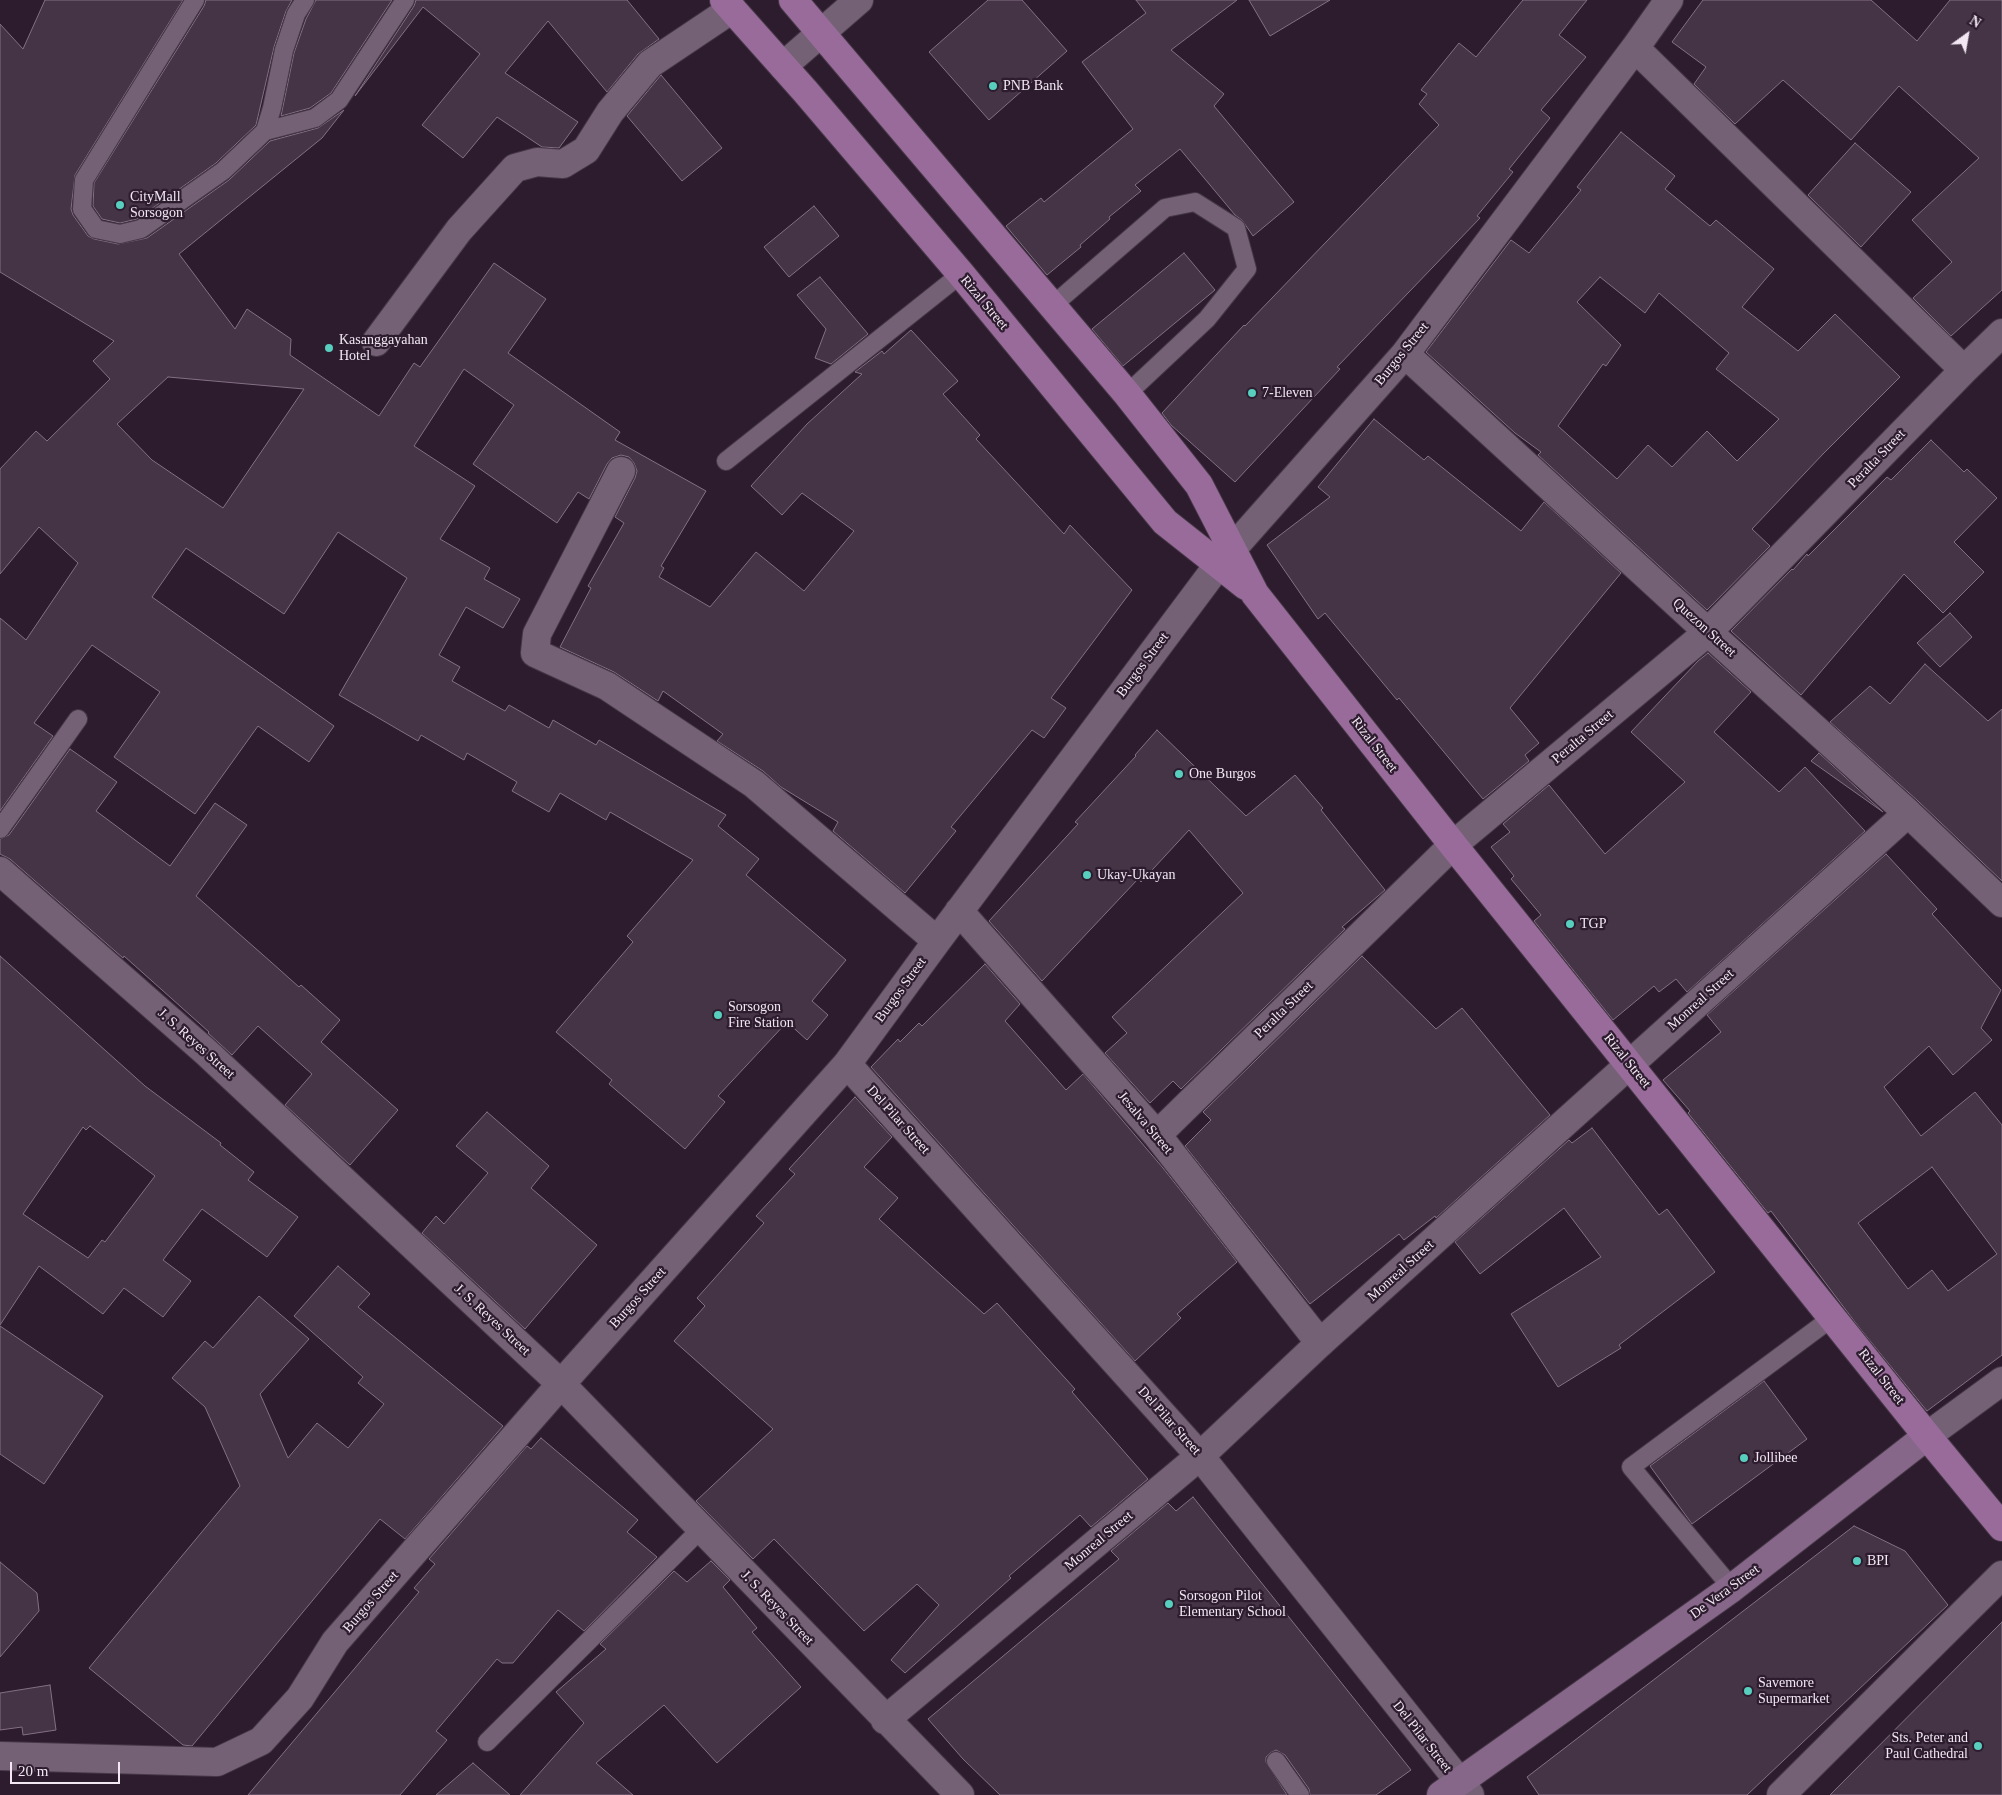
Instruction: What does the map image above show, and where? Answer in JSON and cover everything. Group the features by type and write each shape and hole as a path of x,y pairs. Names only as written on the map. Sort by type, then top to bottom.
{"main road":[{"name":"Rizal Street","path":"793,0 1127,394 1199,486 1225,557 1453,845 2002,1527"},
{"name":"Rizal Street","path":"728,4 961,274 1165,522 1225,557"},
{"name":"De Vera Street","path":"1456,1791 1732,1588 1927,1436"}],"street":[{"path":"783,66 858,0"},
{"name":"Burgos Street","path":"0,1756 217,1762 261,1741 300,1698 335,1642 561,1384 847,1064 959,911 1225,557 1405,354 1669,0"},
{"path":"376,342 459,230 515,168 537,162 563,164 586,150 610,112 650,64 728,4"},
{"path":"1635,48 1964,370"},
{"name":"Peralta Street","path":"1157,1135 1453,845 1708,632 2002,333"},
{"name":"Quezon Street","path":"1405,354 1908,813 2002,902"},
{"path":"621,471 537,634 535,653 607,686 754,784 937,941"},
{"name":"Monreal Street","path":"886,1720 1200,1456 1320,1343 1908,813"},
{"name":"J. S. Reyes Street","path":"0,871 207,1053 561,1384 960,1795"},
{"name":"Jesalva Street","path":"959,911 1157,1135 1320,1343"},
{"name":"Del Pilar Street","path":"847,1064 1200,1456 1456,1791"},
{"name":"De Vera Street","path":"1927,1436 2002,1381"},
{"path":"1781,1795 2002,1575"}],"lane":[{"path":"195,0 84,180 82,209 96,229 120,234 141,229 223,171 265,131 316,118 339,100 405,0"},
{"path":"265,131 272,108 284,50 296,14 305,0"},
{"path":"1052,306 1165,208 1195,202 1236,228 1247,268 1207,318 1127,394"},
{"path":"726,461 961,274"},
{"path":"0,829 78,719"},
{"path":"1732,1588 1631,1467 1833,1318"},
{"path":"486,1742 701,1529"},
{"path":"1276,1761 1300,1795"}],"building":[{"path":"45,0 183,0 75,175 71,209 73,215 88,236 118,244 147,238 229,180 270,141 318,128 344,110 322,138 179,254 235,329 247,309 291,339 290,355 379,416 414,363 420,367 494,263 546,299 508,353 620,432 615,440 706,491 661,566 664,568 659,577 710,607 756,552 804,591 854,531 802,493 782,515 751,486 807,424 862,374 855,372 882,351 884,354 911,330 958,381 943,394 980,435 976,439 1064,534 1070,525 1132,590 1051,698 1066,708 1044,738 1032,730 951,827 956,831 905,893 833,831 838,822 781,787 763,771 717,741 723,734 663,691 658,701 614,672 560,647 591,588 588,586 624,523 615,517 637,471 629,457 621,455 612,458 589,499 578,492 557,523 473,464 514,405 464,369 414,446 475,486 440,539 490,568 484,579 520,599 503,628 466,607 439,655 460,667 452,681 505,711 509,705 549,728 553,720 596,745 599,740 726,815 718,826 759,859 746,875 846,960 812,1001 828,1015 807,1040 787,1022 718,1096 725,1102 685,1149 609,1084 612,1080 556,1032 633,942 627,936 693,860 610,812 606,820 560,793 549,812 512,791 517,782 467,753 464,760 421,735 418,741 339,695 407,578 338,532 284,614 186,548 152,597 334,726 309,762 258,726 195,814 114,757 160,692 92,645 34,723 53,736 0,811 0,618 26,640 78,563 39,527 0,574 0,469 36,431 47,441 110,379 93,361 114,341 0,272 0,24 23,49","holes":["168,377 304,389 223,508 152,460 117,424"]},
{"path":"206,0 292,0 286,11 274,47 256,125 216,163 137,219 120,223 102,219 93,206 94,183"},
{"path":"316,0 392,0 331,93 310,108 281,116 294,53 306,19"},
{"path":"416,0 627,0 659,39 638,54 607,92 548,21 505,73 578,122 559,148 542,147 497,117 463,158 422,125 480,54 423,7 355,96 414,6"},
{"name":"PNB Bank","path":"988,0 1022,0 1067,51 989,120 929,52"},
{"path":"1136,0 1237,0 1171,50 1224,94 1214,106 1294,202 1253,236 1242,220 1235,215 1180,149 1135,185 1141,191 1109,217 1110,219 1080,245 1081,247 1047,275 1006,226 1041,198 1044,202 1133,129 1082,62 1146,13"},
{"path":"1249,0 1330,0 1270,36"},
{"path":"1523,0 1587,0 1559,35 1586,57 1541,110 1550,118 1509,169 1513,172 1477,216 1480,218 1337,367 1340,369 1235,482 1171,425 1162,413 1244,325 1439,125 1419,104 1427,94 1421,90 1459,43 1476,57"},
{"path":"1703,0 1871,0 1917,41 1950,0 2002,0 2002,290 1951,336 1913,298 1952,262 1912,220 1979,158 1899,86 1851,140 1783,80 1735,124 1694,84 1706,67 1672,42"},
{"path":"661,75 722,148 682,181 627,116"},
{"path":"1621,132 1675,176 1665,189 1710,226 1716,220 1774,269 1742,307 1798,351 1835,314 1900,377 1752,529 1770,546 1707,610 1538,455 1541,452 1515,433 1426,352 1511,240 1529,253 1581,190 1577,187","holes":["1600,277 1645,313 1659,293 1729,353 1716,369 1779,419 1737,461 1707,431 1672,467 1648,445 1617,479 1558,426 1603,364 1606,366 1621,345 1577,302"]},
{"path":"1855,143 1911,192 1861,247 1808,195"},
{"path":"814,206 839,236 789,277 764,247"},
{"path":"1184,253 1215,290 1123,366 1092,329"},
{"path":"820,277 868,334 831,364 815,358 826,329 797,295"},
{"path":"1374,419 1424,460 1428,456 1521,531 1544,502 1621,573 1510,708 1539,743 1525,755 1529,761 1483,799 1325,613 1318,619 1267,545 1330,497 1318,487"},
{"path":"1931,440 1964,472 1967,469 1997,498 1954,542 1984,572 1943,613 1904,574 1801,695 1731,631 1887,477 1891,480"},
{"path":"1950,613 1972,637 1940,667 1917,643"},
{"path":"1708,653 1751,692 1714,732 1779,792 1805,767 1865,831 1687,992 1676,979 1659,992 1654,986 1613,1020 1534,921 1541,915 1511,879 1514,876 1491,847 1510,832 1503,824 1549,785 1605,854 1685,782 1631,732 1698,661"},
{"path":"1925,664 1988,721 2002,709 2002,881 1918,801 1830,722 1870,686 1890,704"},
{"path":"1157,730 1246,816 1295,775 1323,808 1321,810 1385,890 1342,927 1345,929 1181,1089 1173,1081 1150,1103 1105,1053 1127,1033 1112,1017 1243,893 1189,830 1141,882 1138,879 1042,981 989,921 1078,824 1075,822 1136,756"},
{"path":"70,749 117,782 96,811 170,866 215,803 247,825 196,896 299,987 301,985 340,1020 321,1042 398,1110 350,1165 285,1105 312,1074 258,1026 232,1055 124,956 123,958 10,859 0,854 0,839 9,835"},
{"path":"1819,753 1883,812 1811,761"},
{"path":"1886,854 1937,909 1932,914 2001,990 1981,1028 1992,1040 1953,1075 1929,1046 1884,1087 1921,1136 1975,1092 2002,1125 2002,1355 1927,1411 1858,1326 1771,1211 1768,1213 1688,1113 1690,1111 1663,1080 1721,1032 1707,1015","holes":["1932,1167 1997,1254 1948,1291 1932,1270 1908,1289 1858,1223"]},
{"path":"0,956 145,1086 221,1143 220,1145 254,1172 248,1180 298,1217 267,1257 202,1209 163,1260 191,1281 163,1317 124,1288 103,1314 39,1266 0,1325","holes":["90,1126 155,1176 105,1242 102,1240 88,1258 23,1214 83,1127 86,1130"]},
{"path":"1362,956 1436,1029 1462,1008 1550,1115 1436,1218 1435,1216 1404,1240 1399,1234 1310,1304 1185,1146 1211,1120 1203,1112"},
{"path":"985,964 1020,1004 1005,1021 1066,1090 1083,1074 1163,1168 1237,1262 1177,1314 1181,1318 1135,1361 871,1067 898,1039 900,1042 919,1023 922,1026"},
{"path":"855,1097 892,1137 864,1167 898,1198 879,1219 984,1314 997,1303 1075,1389 1072,1392 1148,1479 1091,1527 1080,1515 1009,1576 1011,1578 905,1673 891,1660 939,1605 917,1584 864,1631 774,1539 753,1559 696,1501 773,1429 674,1341 705,1306 697,1298 764,1223 756,1216 795,1174 789,1169"},
{"path":"487,1112 549,1166 531,1188 597,1245 525,1329 422,1233 436,1216 444,1224 488,1173 456,1146"},
{"path":"1592,1128 1659,1215 1667,1209 1715,1272 1619,1345 1621,1348 1558,1387 1511,1314 1601,1257 1564,1208 1480,1274 1455,1242 1569,1140 1572,1143"},
{"path":"338,1266 370,1294 358,1307 503,1426 405,1539 380,1519 192,1746 183,1745 89,1668 240,1486 205,1407 172,1378 205,1341 213,1348 259,1296 309,1339 260,1394 288,1458 317,1423 348,1448 384,1404 358,1383 363,1377 294,1316"},
{"path":"0,1326 103,1396 44,1484 0,1454"},
{"path":"1764,1381 1807,1439 1692,1524 1650,1466"},
{"path":"541,1438 638,1520 627,1532 657,1557 584,1631 558,1610 513,1663 502,1663 497,1659 436,1731 447,1740 400,1795 248,1795 419,1592 414,1588 435,1564 429,1559 527,1446 531,1449"},
{"name":"Sorsogon Pilot Elementary School","path":"1193,1497 1411,1770 1376,1795 1310,1795 1309,1789 1285,1755 1276,1750 1266,1757 1266,1762 1287,1795 1000,1795 963,1759 928,1719 1119,1559 1111,1551 1168,1503 1176,1511"},
{"name":"Savemore Supermarket","path":"1854,1526 1905,1551 1948,1605 1747,1795 1539,1795 1527,1777"},
{"path":"711,1561 730,1580 723,1587 757,1628 752,1632 801,1687 717,1763 664,1705 596,1763 633,1795 520,1795 584,1723 556,1692 606,1649 600,1644 674,1571 687,1582"},
{"path":"0,1562 37,1593 39,1611 0,1657"},
{"path":"2002,1622 2002,1795 1830,1795"},
{"path":"50,1685 56,1730 23,1735 22,1727 0,1730 0,1693"},
{"path":"473,1763 510,1795 436,1795"}],"place":[{"name":"PNB Bank","path":"993,86"},
{"name":"CityMall Sorsogon","path":"120,205"},
{"name":"Kasanggayahan Hotel","path":"329,348"},
{"name":"7-Eleven","path":"1252,393"},
{"name":"One Burgos","path":"1179,774"},
{"name":"Ukay-Ukayan","path":"1087,875"},
{"name":"TGP","path":"1570,924"},
{"name":"Sorsogon Fire Station","path":"718,1015"},
{"name":"Jollibee","path":"1744,1458"},
{"name":"BPI","path":"1857,1561"},
{"name":"Sorsogon Pilot Elementary School","path":"1169,1604"},
{"name":"Savemore Supermarket","path":"1748,1691"},
{"name":"Sts. Peter and Paul Cathedral","path":"1978,1746"}]}
